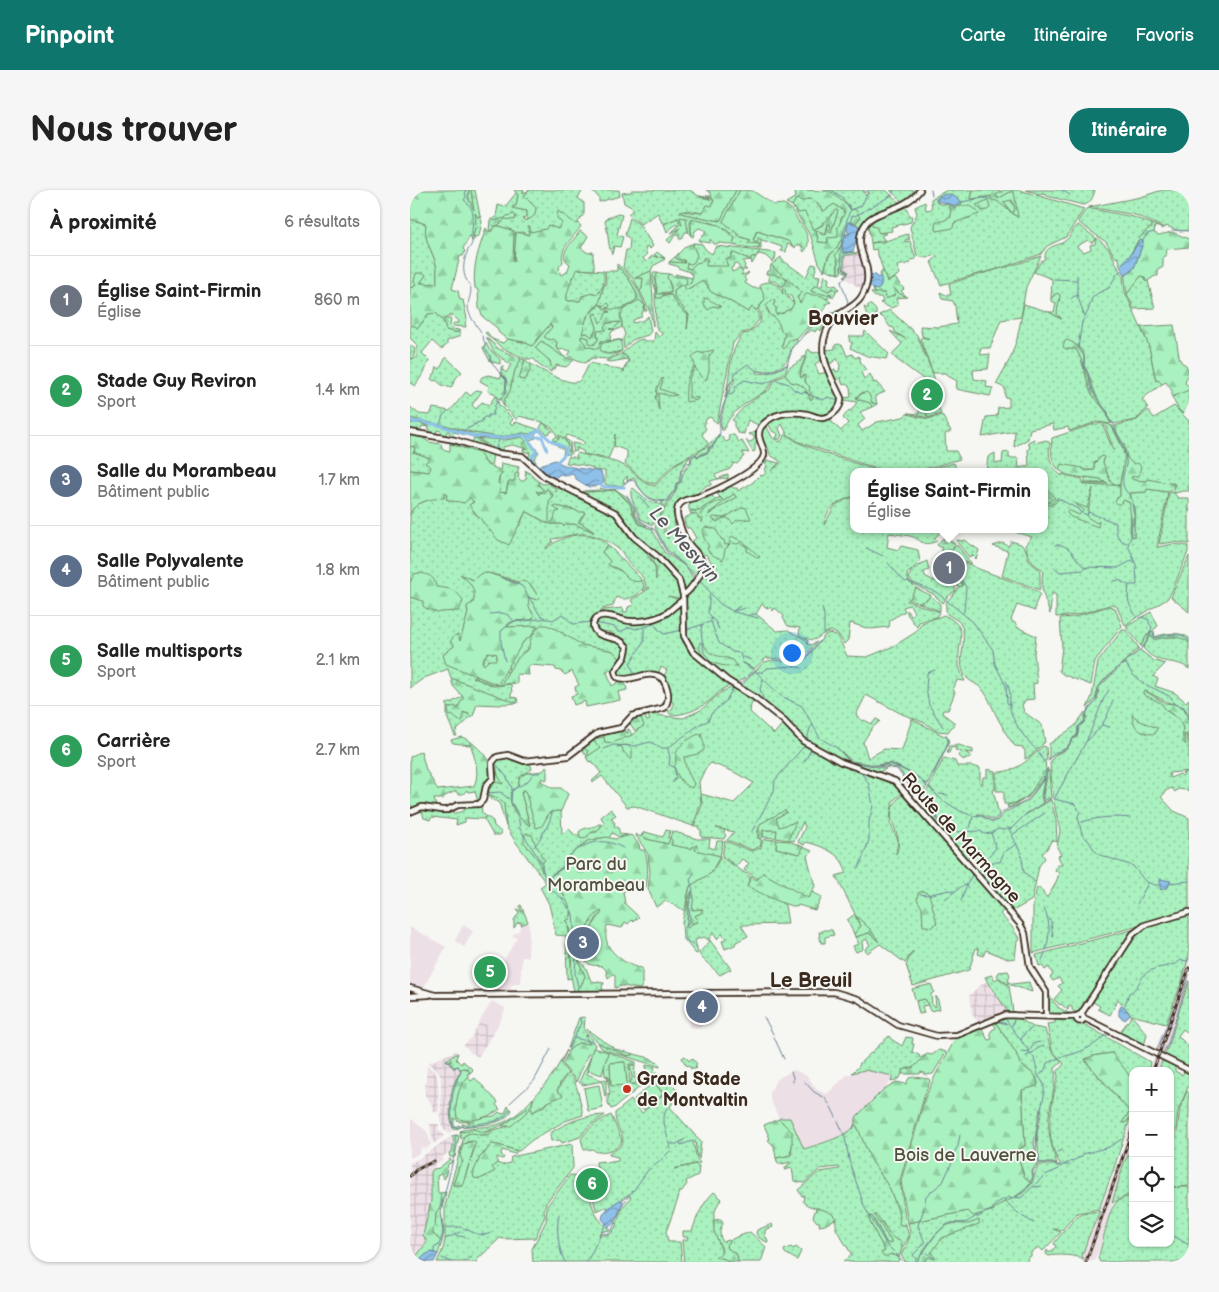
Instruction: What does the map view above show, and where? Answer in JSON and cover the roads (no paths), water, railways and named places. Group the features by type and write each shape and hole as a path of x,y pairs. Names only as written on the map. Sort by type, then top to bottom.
{"main road":[{"path":"410,812 422,807 448,810 458,805 479,804 483,800 486,786 492,778 493,761 501,755 508,754 524,761 570,755 598,733 621,728 632,716 661,709 668,702 665,684 658,675 649,674 623,679 616,676 616,669 625,657 627,647 619,639 596,632 593,626 596,618 604,616 629,621 647,620 664,614 683,598 702,571 702,560 687,542 677,518 678,506 684,501 702,496 742,476 760,462 764,452 759,433 762,426 771,418 792,412 823,418 839,408 841,398 827,367 822,344 833,320 855,305 866,284 867,272 859,245 862,230 869,219 904,205 914,198 920,190"},
{"name":"Route de Marmagne","path":"410,432 455,440 496,453 526,458 545,477 616,513 634,537 677,576 682,586 684,636 689,646 698,656 728,681 751,695 784,720 803,741 842,762 891,779 905,792 1023,929 1030,967 1046,992 1046,1016"},
{"path":"1082,1017 1130,938 1140,928 1189,912"},
{"path":"411,992 417,990 435,995"},
{"path":"411,992 435,995 834,992 858,1000 898,1025 928,1035 957,1034 1005,1015 1082,1017 1189,1070"}],"water":[{"path":"947,194 954,196 962,203 956,206 937,201 939,196"},
{"path":"848,222 858,225 859,228 853,252 843,252 842,245 846,234 850,233 847,231"},
{"path":"1140,240 1143,243 1134,268 1126,276 1120,266"},
{"path":"872,275 876,275 877,278 880,276 881,278 878,290 873,289 869,285"},
{"path":"555,460 570,467 601,472 604,482 601,485 589,487 576,479 572,473 569,476 560,474 555,478 539,470 537,467"},
{"path":"1160,879 1171,881 1168,887 1160,889"},
{"path":"1121,1006 1130,1014 1125,1020 1119,1016"},
{"path":"620,1200 623,1201 619,1212 609,1227 602,1219 604,1213"},
{"path":"431,1252 438,1254 434,1262 418,1262 425,1255"}],"waterway":[{"path":"465,190 466,197 464,200 470,207 473,218 472,244 468,250 464,266 467,281"},
{"path":"831,190 842,197 851,210"},
{"path":"846,307 848,302 841,282 848,273 841,261 841,244 849,213 851,210 861,206 868,193 864,190"},
{"path":"931,190 932,195"},
{"path":"1062,190 1070,195"},
{"path":"850,223 852,216 892,195"},
{"path":"961,202 983,198 990,199"},
{"path":"1172,230 1189,231"},
{"path":"1142,242 1147,234 1154,232"},
{"path":"843,254 850,251"},
{"path":"1113,424 1092,391 1088,373 1084,366 1084,356 1078,348 1082,322 1092,298 1109,288 1120,271"},
{"path":"1077,275 1077,294 1084,315"},
{"path":"1054,279 1076,280"},
{"path":"469,283 471,289 468,310 481,332"},
{"path":"1071,299 1077,296"},
{"path":"625,484 633,480 647,497 656,501 669,500 675,492 676,484 681,481 681,471 685,469 687,463 691,462 690,457 696,454 698,457 709,452 708,447 712,447 719,436 719,421 735,373 748,364 762,372 777,370 787,365 793,346 807,331 824,318 843,310"},
{"path":"461,432 481,422 484,417 493,415 495,405 506,393 506,379 491,361 490,355 485,349 482,336"},
{"path":"729,395 733,394 736,386 744,380 763,384 774,380"},
{"path":"776,380 789,384 794,390 802,393 823,400 828,397 838,401"},
{"path":"440,425 443,415 447,412"},
{"name":"Le Mesvrin","path":"410,419 415,423 421,421 435,424 473,436 500,438 525,435 537,452 532,456 534,462 537,466 541,467"},
{"path":"1112,426 1120,439 1124,451 1126,465 1123,484 1131,499 1136,516 1133,518 1132,534 1128,545 1136,565 1137,585 1129,585 1128,595 1130,605 1137,617"},
{"name":"Le Mesvrin","path":"527,437 539,430 550,440 565,448 566,453 557,462"},
{"name":"Le Mesvrin","path":"527,437 542,437 547,450"},
{"path":"497,450 496,447 500,438"},
{"name":"Le Mesvrin","path":"599,484 605,487 624,487"},
{"name":"Le Mesvrin","path":"627,495 641,521 655,530 666,551 683,564 696,578"},
{"path":"639,496 649,507"},
{"path":"1057,498 1087,515 1088,512 1116,523 1117,536 1127,543"},
{"path":"1055,545 1061,545 1069,549 1086,568"},
{"path":"866,548 883,556"},
{"path":"951,550 954,561 959,561"},
{"path":"1054,567 1060,572 1083,570 1087,567 1118,568 1133,560"},
{"path":"888,563 905,582 908,581 911,584"},
{"path":"959,563 959,576 966,587 964,612"},
{"path":"502,578 522,586 540,615 545,618"},
{"name":"Le Mesvrin","path":"699,580 710,592 708,613 711,616 711,622 719,643 733,652 740,653 743,663 753,669 781,696 802,706 820,738 837,748 850,762 876,766 894,765 918,777 941,799 960,811 973,816 980,815 993,822 1004,811 1027,800 1037,788 1047,770"},
{"path":"1114,581 1119,580 1128,585"},
{"path":"913,583 936,592 945,599"},
{"path":"711,594 720,604 734,612 758,618"},
{"path":"946,600 973,622 993,650 995,664 1006,686 1007,703 1010,705"},
{"path":"733,611 740,606"},
{"path":"734,611 745,608"},
{"path":"822,608 824,614 824,634"},
{"path":"490,614 506,614 513,620"},
{"path":"505,661 501,631 514,621 553,620 562,614 573,624 592,622"},
{"path":"749,615 756,614"},
{"path":"711,618 719,629"},
{"name":"Le Mesvrin","path":"1048,761 1055,753 1067,748 1078,734 1078,727 1084,722 1087,711 1096,701 1099,687 1117,668 1136,654 1147,641 1152,627 1149,620 1140,618"},
{"path":"685,630 710,622"},
{"path":"595,623 615,627 617,631 630,627 636,629 654,624 664,634 681,630"},
{"path":"702,625 704,653 709,658"},
{"path":"635,675 630,663 644,642 644,627"},
{"name":"Le Mesvrin","path":"1150,633 1153,632 1156,638 1166,635 1182,635 1189,641"},
{"path":"757,672 762,672 768,668 792,666 797,662 805,660 822,639"},
{"path":"743,657 751,660"},
{"path":"1126,663 1132,674 1143,683 1171,697 1174,704 1184,707 1189,720"},
{"path":"793,666 802,668"},
{"path":"935,670 927,673 926,689 929,705 943,727"},
{"path":"738,686 754,672"},
{"path":"763,679 760,689 764,701"},
{"path":"1006,681 1010,691 1010,707 1013,718 1024,736 1037,750"},
{"path":"604,749 613,745 635,746 650,742 662,748 668,748 700,724 708,721 711,714 726,701 733,688 735,688"},
{"path":"1109,690 1087,740 1054,799 1075,804 1080,812 1078,816 1082,835 1088,840 1095,851 1100,855 1133,866 1145,881 1154,885 1161,885"},
{"path":"1087,741 1103,722 1113,700"},
{"path":"807,740 810,728 813,725"},
{"path":"1102,725 1110,727"},
{"path":"925,784 929,781 949,742 946,735"},
{"path":"752,831 774,791 775,780 805,745"},
{"path":"804,762 812,748"},
{"path":"668,749 669,765 674,767 676,777 673,782"},
{"path":"1038,752 1044,762"},
{"path":"496,764 506,776 512,788 511,802 518,814 520,829 541,862 545,879 551,889 562,898 573,914 577,990"},
{"name":"Le Mesvrin","path":"878,766 897,769 913,791 924,797 940,822 958,832 980,831 984,834 998,829 1012,828 1026,814 1044,803 1042,796 1045,775"},
{"path":"859,868 869,840 869,821 873,806 869,784 860,771"},
{"path":"512,790 527,782 534,773 540,773"},
{"path":"488,793 500,792 509,799"},
{"path":"939,794 948,795"},
{"path":"1045,802 1051,799"},
{"path":"534,847 548,825 552,811"},
{"path":"1012,835 1045,813"},
{"path":"970,828 973,817"},
{"path":"1082,822 1106,817 1130,818"},
{"path":"1009,829 1021,853 1024,872 1035,882"},
{"path":"984,861 996,848 991,833"},
{"path":"547,880 561,868 573,852 593,842 608,842 623,848"},
{"path":"975,870 984,862 1000,862 1004,852 1017,844"},
{"path":"694,873 690,880 693,890 689,906 690,921 685,928 685,937 687,941 697,947"},
{"path":"961,901 972,873"},
{"path":"1169,883 1189,881"},
{"path":"1137,904 1148,883"},
{"path":"945,899 966,885"},
{"path":"920,894 927,895 949,890 954,891"},
{"path":"1044,908 1049,929 1046,950"},
{"path":"1049,919 1053,937"},
{"path":"1042,960 1045,953"},
{"path":"1158,968 1176,964 1181,960 1188,961 1189,958"},
{"path":"1125,1005 1129,993 1146,974 1155,969"},
{"path":"1168,1043 1189,975"},
{"path":"1157,1050 1173,1010"},
{"path":"764,1017 773,1034"},
{"path":"914,1262 936,1234 946,1225 967,1222 981,1216 983,1213 992,1210 999,1202 1009,1197 1012,1199 1023,1191 1030,1184 1033,1171 1039,1163 1039,1155 1036,1152 1037,1126 1044,1096 1044,1084 1038,1075 1034,1058 1004,1017"},
{"path":"569,1048 581,1023 580,1018"},
{"path":"1012,1026 1014,1020"},
{"path":"996,1021 1007,1024"},
{"path":"1021,1040 1024,1034 1032,1028"},
{"path":"1060,1057 1084,1050 1105,1035 1116,1035"},
{"path":"774,1037 784,1059"},
{"path":"574,1038 592,1042"},
{"path":"1029,1051 1035,1043 1040,1042"},
{"path":"1163,1053 1168,1043 1170,1043"},
{"path":"1026,1056 1044,1046"},
{"path":"510,1103 534,1081 551,1049"},
{"path":"1021,1051 1029,1052"},
{"path":"1040,1075 1045,1070 1047,1063 1059,1058"},
{"path":"450,1063 454,1067 458,1066 461,1072 455,1085 452,1099 453,1128 495,1121 505,1116 509,1110"},
{"path":"791,1072 793,1082"},
{"path":"804,1081 814,1092 825,1098 829,1104"},
{"path":"831,1107 836,1117"},
{"path":"622,1201 633,1191 648,1170 671,1150 664,1123 667,1108"},
{"path":"838,1121 843,1132"},
{"path":"844,1133 850,1164 865,1208 886,1244 904,1262"},
{"path":"434,1253 434,1248 439,1245 443,1233 440,1212 454,1156 455,1137 458,1135"},
{"path":"916,1259 913,1255 925,1243 918,1225 926,1196 943,1182 953,1160 960,1135"},
{"path":"670,1144 677,1144 685,1139"},
{"path":"1063,1165 1081,1157 1083,1154 1109,1147 1122,1139"},
{"path":"680,1142 681,1145 692,1141"},
{"path":"1057,1152 1062,1150"},
{"path":"1040,1163 1051,1163 1061,1167 1063,1165 1070,1165"},
{"path":"1016,1197 1021,1198 1045,1175 1059,1169"},
{"path":"1034,1187 1042,1186"},
{"path":"601,1233 607,1234 612,1230 621,1207 629,1196"},
{"path":"1004,1199 1010,1206 1034,1223"},
{"path":"559,1214 558,1239 565,1262"},
{"path":"587,1262 606,1223"},
{"path":"446,1228 460,1227 480,1235 491,1233"},
{"path":"455,1234 460,1232"},
{"path":"445,1239 454,1235 465,1237"},
{"path":"1174,1236 1189,1245"},
{"path":"925,1252 934,1258"},
{"path":"464,1262 472,1257"},
{"path":"442,1258 452,1262"}],"railway":[{"path":"1154,1067 1189,968"},
{"path":"1086,1262 1129,1139"},
{"path":"410,1176 416,1170 434,1161"}],"place":[{"name":"Stade Guy Reviron","path":"927,395"},
{"name":"Église Saint-Firmin","path":"949,568"},
{"name":"Salle du Morambeau","path":"583,943"},
{"name":"Salle multisports","path":"490,972"},
{"name":"Salle Polyvalente","path":"702,1007"},
{"name":"Grand Stade de Montvaltin","path":"627,1089"},
{"name":"Carrière","path":"592,1184"}],"district":[{"name":"Bouvier","path":"843,319"},
{"name":"Le Breuil","path":"811,981"}],"park label":[{"name":"Parc du Morambeau","path":"596,874"},
{"name":"Bois de Lauverne","path":"965,1155"}]}
